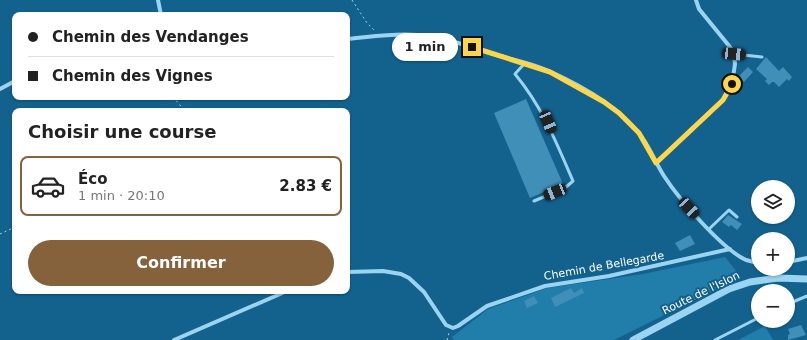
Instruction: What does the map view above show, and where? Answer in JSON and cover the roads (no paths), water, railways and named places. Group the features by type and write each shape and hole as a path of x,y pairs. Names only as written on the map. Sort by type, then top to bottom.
{"street":[{"path":"158,0 160,12"},
{"path":"656,163 723,100 732,84 735,64 734,54 699,9 696,0"},
{"path":"350,39 398,34 435,37 525,63 550,72 578,87 619,113 639,133 656,163 679,197 730,249 751,261"},
{"path":"0,88 12,82"},
{"name":"Chemin de Bellegarde","path":"350,272 382,271 401,274 409,278 424,292 446,325 451,327 458,326 487,306 545,286 609,276 730,249"},
{"path":"795,261 807,258"},
{"name":"Route de l'Islon","path":"633,340 729,289 750,282 778,278 807,279"},
{"path":"174,340 280,294"}],"lane":[{"path":"734,54 762,57"},
{"path":"525,63 515,74 531,93 548,122 573,181 565,188 534,201"},
{"path":"709,229 729,210 737,217"},
{"path":"795,301 807,296"},
{"path":"715,340 751,322"}]}
